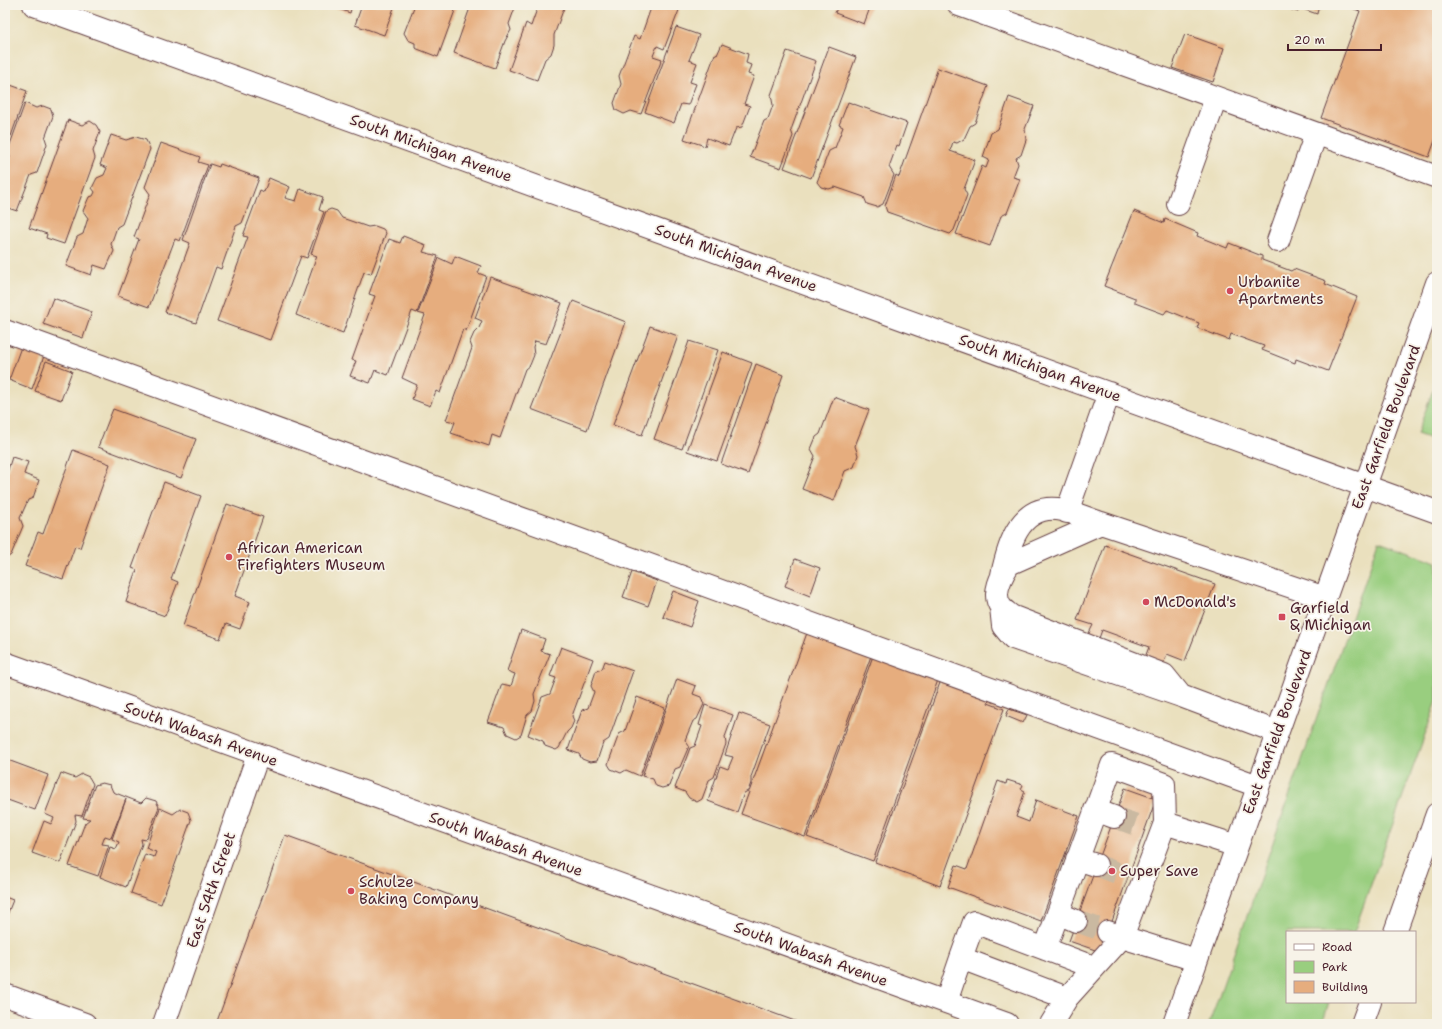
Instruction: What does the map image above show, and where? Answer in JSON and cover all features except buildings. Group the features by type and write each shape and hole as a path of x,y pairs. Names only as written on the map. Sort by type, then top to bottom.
{"street":[{"name":"South Michigan Avenue","path":"34,5 1437,512"},
{"path":"959,5 1437,178"},
{"path":"1178,204 1216,98"},
{"path":"1278,241 1316,134"},
{"name":"East Garfield Boulevard","path":"1174,1024 1437,283"},
{"path":"5,331 1258,786"},
{"path":"1067,512 1109,393"},
{"path":"1277,732 1181,696 1013,638 1003,626 1001,607 997,595 1011,540 1023,522 1032,514 1043,509 1057,509 1325,598"},
{"path":"1002,576 1009,564 1101,523"},
{"name":"South Wabash Avenue","path":"5,663 1007,1024"},
{"name":"East 54th Street","path":"164,1024 258,755"},
{"path":"1045,949 1067,917 1105,813 1112,765 1164,784 1157,828 1135,879 1115,935 1094,967 1067,998 1050,1024"},
{"path":"1395,931 1431,848 1437,814"},
{"path":"1157,828 1237,846"},
{"path":"946,1002 974,922 1094,967"},
{"path":"1115,935 1196,960"},
{"path":"962,958 1067,998"},
{"path":"5,995 84,1024"},
{"path":"1362,1024 1370,1003"}],"green space":[{"path":"1437,379 1437,441 1417,434"},
{"path":"1379,541 1437,562 1437,701 1354,931 1286,931 1286,1003 1329,1003 1322,1024 1209,1024"}],"tunnel":[{"path":"1114,817 1145,828"},
{"path":"1096,865 1128,877"},
{"path":"1076,921 1108,932"}],"place":[{"name":"Urbanite Apartments","path":"1230,291"},
{"name":"African American Firefighters Museum","path":"229,557"},
{"name":"McDonald's","path":"1146,602"},
{"name":"Garfield & Michigan","path":"1282,617"},
{"name":"Super Save","path":"1112,871"},
{"name":"Schulze Baking Company","path":"351,891"}]}
